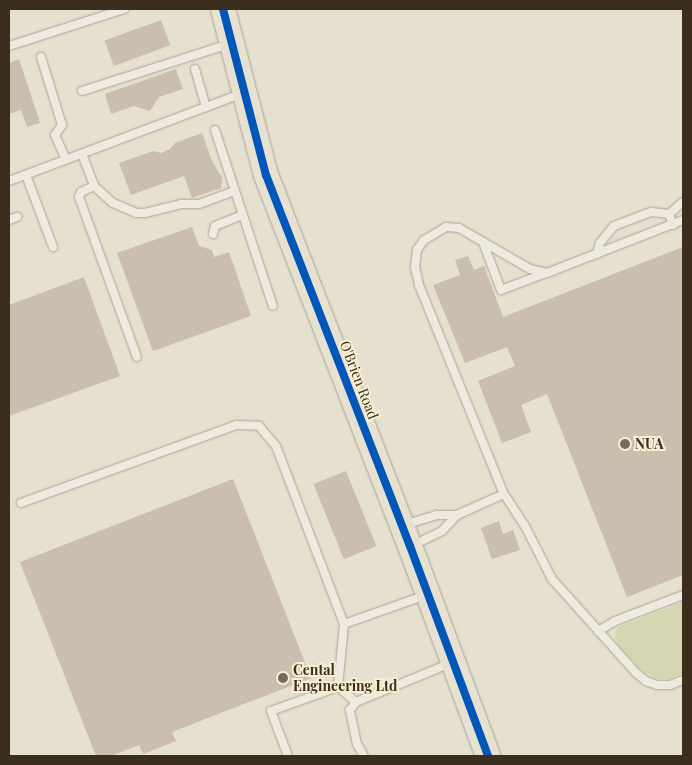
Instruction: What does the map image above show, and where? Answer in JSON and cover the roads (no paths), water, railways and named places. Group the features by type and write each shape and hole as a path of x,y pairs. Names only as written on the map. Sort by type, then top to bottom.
{"main road":[{"name":"O'Brien Road","path":"223,9 243,93 266,175 406,536 488,756"}],"lane":[{"path":"9,46 124,9"},
{"path":"82,90 231,43"},
{"path":"41,57 62,125 55,135 66,160"},
{"path":"195,69 206,107"},
{"path":"9,181 243,93"},
{"path":"215,130 273,306"},
{"path":"82,154 94,186 113,203 136,213 145,213 181,204 199,204 234,191"},
{"path":"26,175 53,247"},
{"path":"94,186 82,192 79,197 137,357"},
{"path":"597,254 600,243 614,226 650,212 669,214 683,202"},
{"path":"669,214 673,224"},
{"path":"213,234 215,226 242,215"},
{"path":"9,220 17,217"},
{"path":"483,242 501,290 683,220"},
{"path":"548,272 530,270 459,228 446,227 424,240 417,250 415,267 419,285 504,494 525,526 552,580 636,673 646,681 657,685 670,685 683,680"},
{"path":"21,503 236,425 259,426 276,446 344,624 338,687"},
{"path":"406,536 438,516 457,515 504,494"},
{"path":"406,536 442,531 457,515"},
{"path":"344,624 428,594"},
{"path":"598,631 615,621 683,595"},
{"path":"364,756 357,744 350,710 356,702 453,662"},
{"path":"338,687 356,702"},
{"path":"288,756 271,711 338,687"}],"place":[{"name":"NUA","path":"625,444"},
{"name":"Cental Engineering Ltd","path":"283,678"}]}
